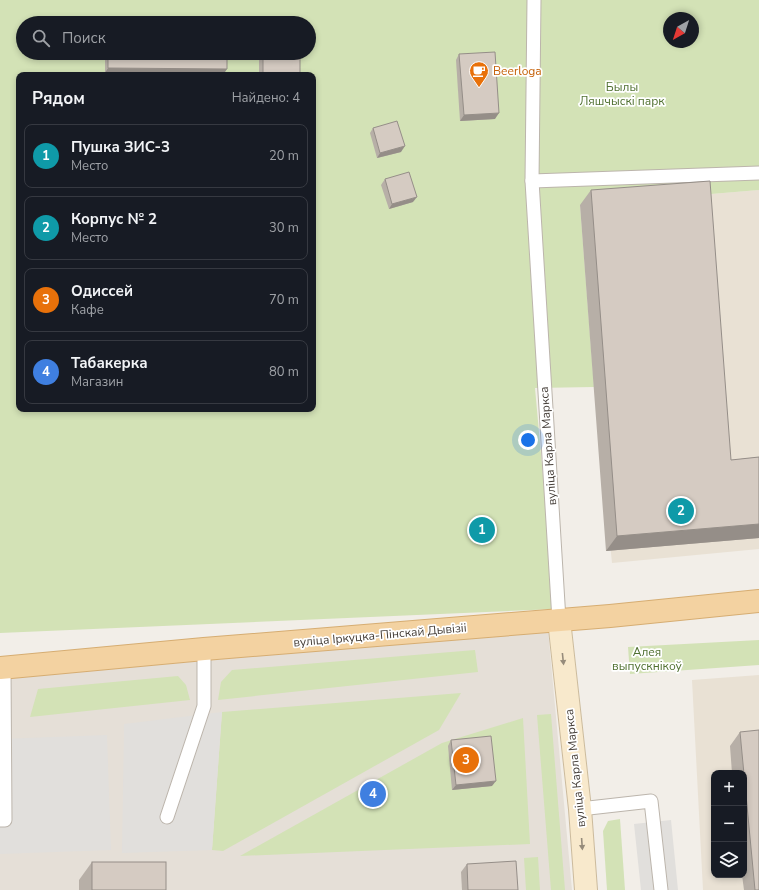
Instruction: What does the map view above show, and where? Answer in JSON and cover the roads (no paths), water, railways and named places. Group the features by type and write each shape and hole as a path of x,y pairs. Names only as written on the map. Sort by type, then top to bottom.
{"main road":[{"name":"вуліца Іркуцка-Пінскай Дывізіі","path":"2,668 204,649 559,620 759,601"},
{"name":"вуліца Карла Маркса","path":"559,620 580,809 586,890"}],"lane":[{"name":"вуліца Карла Маркса","path":"534,0 532,181 559,620"},
{"path":"532,181 759,173"},
{"path":"167,817 204,706 204,649"},
{"path":"0,820 5,820 2,668"},
{"path":"580,809 651,802 661,890"}],"place":[{"name":"Beerloga","path":"479,88"},
{"name":"Корпус № 2","path":"681,511"},
{"name":"Пушка ЗИС-3","path":"482,530"},
{"name":"Одиссей","path":"466,760"},
{"name":"Табакерка","path":"373,794"}],"park label":[{"name":"Былы Ляшчыскі парк","path":"622,94"},
{"name":"Алея выпускнікоў","path":"647,659"}]}
